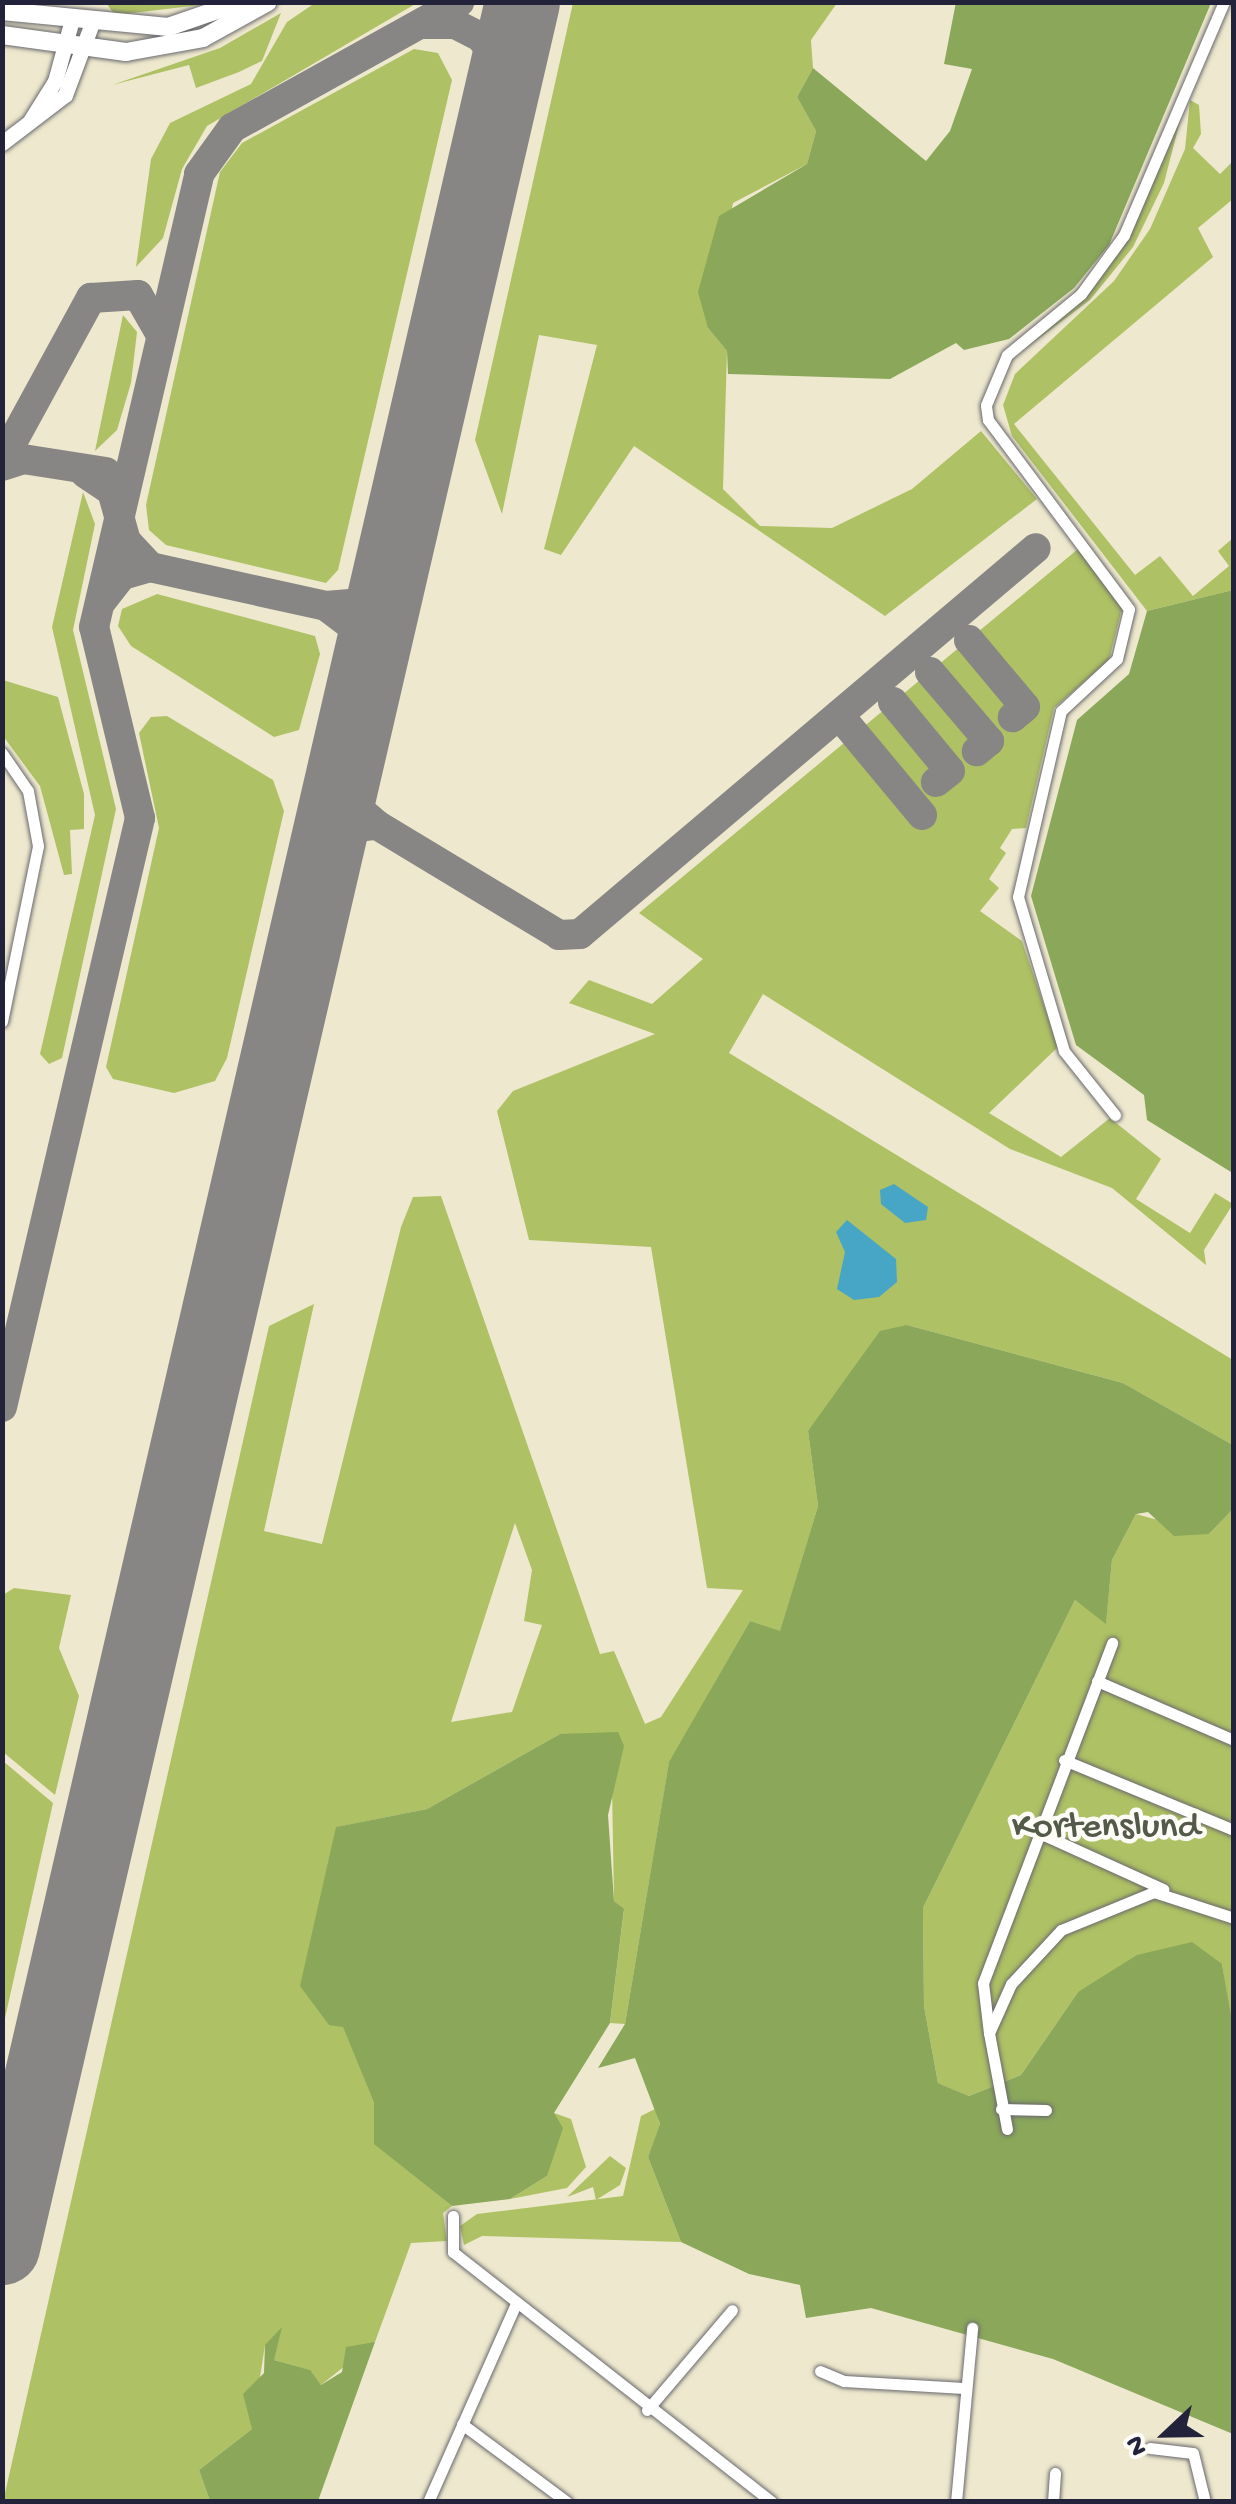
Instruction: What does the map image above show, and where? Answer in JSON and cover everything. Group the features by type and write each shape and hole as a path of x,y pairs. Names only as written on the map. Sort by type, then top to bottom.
{"main road":[{"path":"2,11 91,26 168,27 240,2"},
{"path":"2,35 75,49 173,46 268,2"}],"street":[{"path":"2,143 66,95 75,49 70,23 74,2"},
{"path":"75,49 91,26 96,2"},
{"path":"1115,1115 1064,1050 1018,896 1061,711 1117,659 1129,609 988,420 986,404 1007,354 1081,294 1124,236 1224,2"},
{"path":"2,753 28,791 38,846 2,1021"},
{"path":"1007,2129 988,2033 983,1983 1035,1831 1112,1643"},
{"path":"1096,1681 1234,1740"},
{"path":"1064,1760 1234,1830"},
{"path":"1035,1831 1172,1893 1233,1915"},
{"path":"988,2033 1011,1984 1061,1930 1132,1895 1172,1893"},
{"path":"1001,2108 1046,2110"},
{"path":"454,2216 453,2252 647,2410 772,2502"},
{"path":"428,2502 516,2302"},
{"path":"647,2410 732,2310"},
{"path":"956,2502 972,2328"},
{"path":"820,2370 844,2380 964,2388"},
{"path":"462,2424 568,2502"},
{"path":"1150,2448 1193,2454 1205,2502"},
{"path":"1054,2502 1056,2473"}],"green space":[{"path":"956,2 1211,3 1109,245 1074,288 1009,339 964,350 956,343 890,379 728,374 727,351 708,328 698,292 719,216 807,164 816,131 797,97 813,68 926,161 950,131 972,69 944,64"},
{"path":"106,3 218,3 115,15"},
{"path":"315,3 417,3 207,126 182,169 163,238 136,267 151,159 170,123 251,84 287,22"},
{"path":"573,3 837,3 811,40 813,68 797,97 816,131 807,164 733,203 708,328 727,351 723,489 760,526 832,528 912,489 981,431 1037,499 885,616 634,446 561,555 544,549 597,345 539,335 502,514 475,440"},
{"path":"281,13 262,61 239,72 196,88 189,65 112,85 220,48"},
{"path":"414,49 438,53 452,80 338,570 326,583 166,545 149,530 146,505 220,172 242,143"},
{"path":"1190,100 1199,105 1201,134 1193,148 1220,174 1233,161 1233,199 1198,228 1213,257 1014,424 1135,575 1160,556 1193,596 1229,566 1218,551 1233,538 1233,590 1147,611 1012,436 1003,405 1015,374 1114,281 1150,229 1185,149"},
{"path":"1181,117 1164,183 1133,247 1090,300 1014,357 1118,255"},
{"path":"123,315 137,332 131,383 117,430 95,451"},
{"path":"83,492 95,524 73,630 116,809 62,1058 49,1064 40,1054 95,815 52,627"},
{"path":"1078,549 1123,604 1109,660 1054,708 1026,828 1012,829 1000,848 1006,853 989,879 999,888 980,911 1022,941 1058,1047 989,1113 1061,1157 1110,1118 1161,1159 1136,1199 1190,1233 1215,1193 1233,1204 1204,1250 1206,1265 1112,1188 1010,1149 763,994 729,1053 1233,1360 1233,1445 1123,1383 907,1325 808,1431 818,1506 780,1632 750,1621 669,1763 625,2024 610,2023 624,1910 614,1901 612,1787 560,1734 427,1809 337,1827 301,1986 343,2026 374,2103 375,2144 452,2206 443,2213 447,2241 411,2243 375,2342 321,2385 309,2370 274,2360 265,2345 252,2429 199,2470 210,2501 3,2502 269,1326 314,1304 264,1531 322,1544 401,1227 413,1197 441,1196 600,1654 614,1651 645,1724 661,1717 743,1590 707,1588 651,1247 529,1240 497,1111 513,1091 655,1034 569,1003 589,980 652,1004 703,959 639,913","holes":["515,1523 532,1570 524,1621 542,1625 512,1712 451,1722"]},
{"path":"1233,590 1231,1172 1147,1120 1144,1095 1076,1045 1031,896 1077,720 1129,674 1147,611"},
{"path":"157,594 315,636 320,654 299,730 274,737 131,646 118,626 122,609"},
{"path":"3,680 58,697 84,794 84,829 70,830 72,874 64,875 40,786 3,736"},
{"path":"167,716 273,780 284,811 227,1058 215,1081 174,1093 113,1079 106,1067 159,828 139,733 151,717"},
{"path":"907,1325 1123,1383 1233,1445 1233,1509 1209,1534 1174,1536 1148,1512 1136,1514 1112,1560 1106,1624 1075,1600 923,1908 924,2006 938,2083 969,2096 1021,2075 1078,1992 1137,1955 1192,1942 1222,1964 1234,2033 1233,2434 1053,2359 871,2308 806,2318 800,2285 749,2274 681,2242 648,2157 660,2124 635,2058 598,2068 625,2024 669,1762 750,1621 780,1631 818,1506 808,1431 880,1331"},
{"name":"Kortenslund","path":"1233,1509 1233,2033 1222,1964 1078,1992 1021,2075 969,2096 938,2083 924,2006 923,1908 1075,1600 1106,1622 1112,1560 1136,1514 1209,1534"},
{"path":"14,1588 71,1595 59,1648 79,1696 55,1795 3,1752 3,1595"},
{"path":"618,1732 624,1746 608,1815 614,1901 624,1909 610,2023 554,2113 563,2128 547,2176 510,2199 452,2206 374,2144 374,2103 343,2027 329,2025 300,1986 336,1827 427,1809 560,1734"},
{"path":"3,1761 53,1803 3,2027"},
{"path":"655,2109 660,2125 648,2157 681,2242 482,2236 464,2245 460,2226 477,2214 623,2196 641,2116"},
{"path":"554,2113 571,2119 586,2167 567,2188 510,2199 547,2176"},
{"path":"610,2156 626,2168 620,2185 596,2200 593,2187 567,2197"},
{"path":"282,2327 274,2360 310,2370 321,2385 342,2372 346,2347 375,2342 318,2501 210,2501 199,2470 252,2429 243,2394 264,2373 265,2345"}],"water":[{"path":"894,1184 928,1207 926,1220 905,1223 881,1204 880,1190"},
{"path":"847,1220 896,1259 897,1282 879,1297 854,1300 837,1289 845,1252 836,1232"}],"taxiway":[{"path":"2,1407 140,818 94,627 199,174 232,128 459,2"},
{"path":"516,2 518,18"},
{"path":"425,24 455,24 481,37 497,61 500,98"},
{"path":"2,461 91,298 138,295 161,335"},
{"path":"2,466 23,459 106,472"},
{"path":"85,473 112,491 126,541 150,567 122,575 101,602"},
{"path":"377,825 559,935 580,934 1036,548"},
{"path":"150,567 326,606"},
{"path":"368,665 355,628 326,606 359,603 389,576"},
{"path":"969,640 1025,707 1013,717"},
{"path":"930,672 989,741 977,751"},
{"path":"893,702 950,771 936,782"},
{"path":"839,715 922,815"},
{"path":"324,856 342,829 377,825 354,805 345,766"},
{"path":"2,2206 17,2187"}],"runway":[{"path":"2,2247 522,2"}]}
